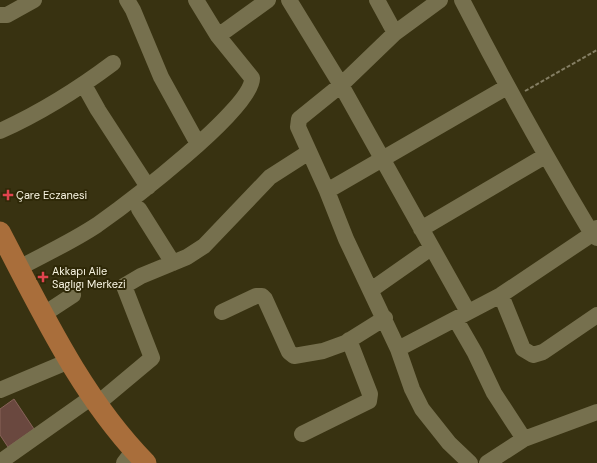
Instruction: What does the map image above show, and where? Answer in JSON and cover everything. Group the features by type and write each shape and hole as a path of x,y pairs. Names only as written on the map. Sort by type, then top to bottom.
{"main road":[{"path":"0,232 69,361 94,401 134,459"}],"street":[{"path":"0,15 7,15 34,0"},
{"path":"127,0 133,10 161,77 198,144"},
{"path":"19,268 95,226 148,187 227,117 245,95 252,83 252,78 218,36 196,0"},
{"path":"218,36 268,0"},
{"path":"289,0 341,84 432,248 494,393 524,439"},
{"path":"377,0 396,33"},
{"path":"440,0 396,33 341,84 300,119 298,127 327,191 346,238 398,349 412,389 422,409 449,443 470,463"},
{"path":"398,349 501,296 595,234 545,156 509,93 462,0"},
{"path":"0,131 49,107 84,85 113,64"},
{"path":"84,85 98,110 148,187"},
{"path":"327,191 382,159 509,93"},
{"path":"0,462 94,401 152,358 124,286 141,276 187,257 204,246 270,177 309,152"},
{"path":"421,229 545,156"},
{"path":"139,209 172,263"},
{"path":"371,290 432,248"},
{"path":"44,314 73,295"},
{"path":"222,312 256,296 262,296 266,299 289,352 294,356 323,351 349,340 384,318"},
{"path":"501,296 523,349 533,355 543,352 597,316"},
{"path":"302,434 369,401 370,394 349,340"},
{"path":"0,390 69,361"},
{"path":"487,463 524,439 597,412"}],"path":[{"path":"509,93 597,50"}],"building":[{"path":"14,399 34,429 8,447 0,435 0,409"}],"place":[{"name":"Çare Eczanesi","path":"8,195"},
{"name":"Akkapı Aile Saglıgı Merkezi","path":"43,277"}]}
